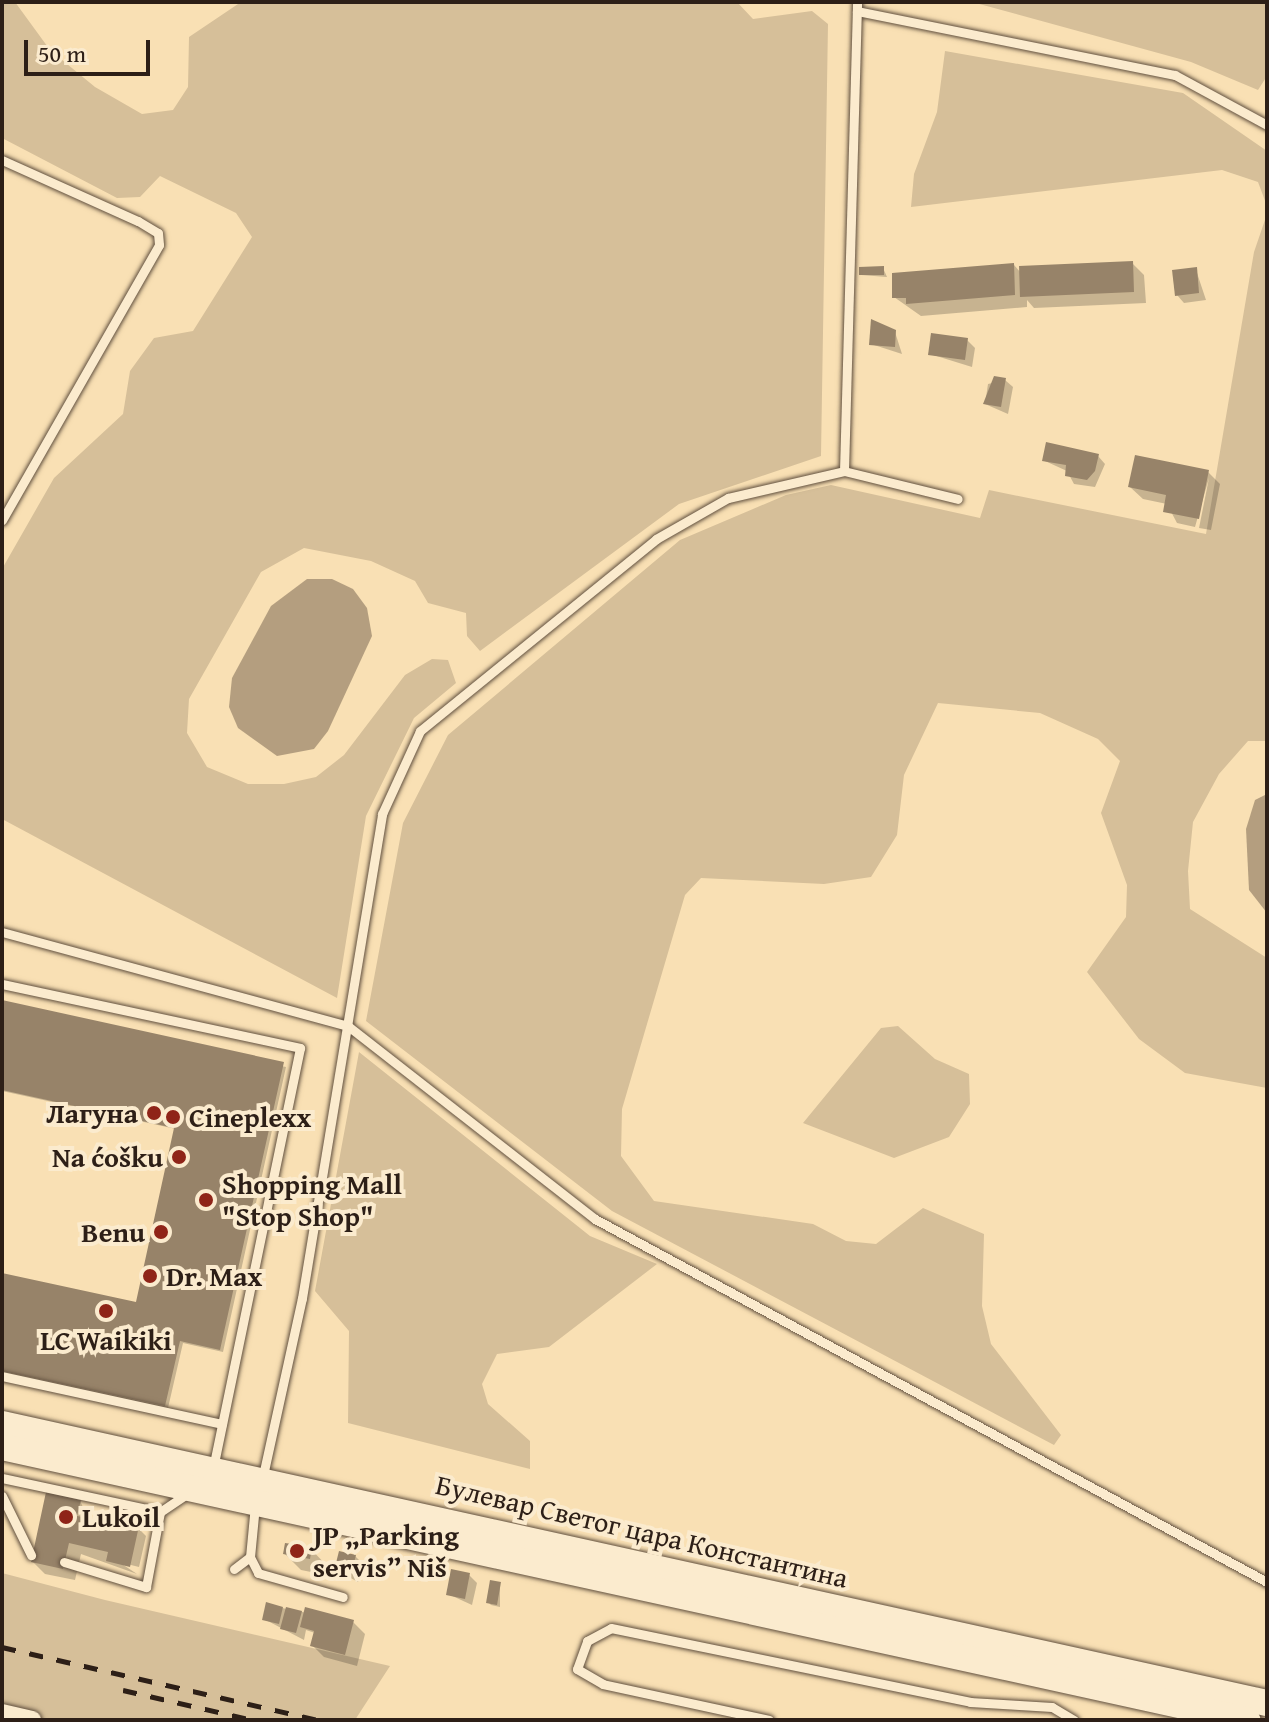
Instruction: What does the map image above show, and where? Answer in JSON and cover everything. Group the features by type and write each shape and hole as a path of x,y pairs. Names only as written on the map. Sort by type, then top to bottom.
{"main road":[{"name":"Булевар Светог цара Константина","path":"2,1424 213,1470 259,1490 1247,1720"},
{"name":"Булевар Светог цара Константина","path":"2,1447 194,1489 259,1490 1267,1703"}],"street":[{"path":"2,1713 32,1720"}],"lane":[{"path":"844,471 857,7 1175,75 1267,125"},
{"path":"2,160 138,221 158,233 159,245 2,520"},
{"path":"343,1597 263,1576 250,1557 259,1490 283,1400 382,814 420,731 656,539 728,498 844,471 958,499"},
{"path":"2,932 348,1026 595,1219 1267,1582"},
{"path":"2,984 300,1048 213,1470"},
{"path":"2,1376 222,1424"},
{"path":"2,1478 160,1512"},
{"path":"64,1562 146,1587 160,1512 194,1489"},
{"path":"2,1496 31,1555"},
{"path":"234,1569 250,1557"},
{"path":"769,1720 603,1684 577,1669 587,1641 611,1628 970,1702 1052,1707 1074,1720"}],"shaded area":[{"path":"2,2 15,2 50,50 95,87 142,114 173,110 188,87 189,37 241,2 737,2 753,19 812,11 828,24 821,456 679,504 480,651 467,636 466,613 428,603 415,581 371,561 304,548 261,572 189,699 187,733 207,767 248,784 284,784 316,777 344,755 405,675 432,659 448,660 456,683 414,718 366,816 337,998 2,819 2,569 54,478 123,414 130,371 154,338 193,331 252,237 236,213 160,176 140,197 117,198 2,138"},
{"path":"972,2 1267,2 1267,76 1258,90 1191,62"},
{"path":"945,51 1183,93 1267,151 1267,206 1258,182 1222,170 911,207 914,174 937,112"},
{"path":"1267,214 1267,741 1248,741 1219,774 1193,822 1188,871 1190,909 1267,958 1267,1088 1185,1073 1139,1039 1087,972 1126,917 1127,885 1101,813 1120,761 1098,739 1040,713 938,703 904,775 897,835 871,877 824,884 701,878 685,895 622,1109 621,1156 654,1201 813,1224 846,1241 876,1244 923,1208 984,1234 982,1306 991,1344 1061,1435 1054,1445 612,1211 366,1021 403,823 448,735 680,540 786,495 831,485 980,518 989,490 1206,534 1254,252"},
{"path":"307,579 332,579 353,589 367,608 372,636 328,731 314,749 277,756 238,728 229,707 232,678 271,606"},
{"path":"1267,794 1267,913 1249,890 1246,829 1255,800"},
{"path":"898,1026 935,1059 969,1074 970,1104 949,1137 894,1158 803,1123 881,1028"},
{"path":"359,1052 590,1236 657,1264 549,1347 497,1354 482,1384 488,1404 530,1441 530,1469 348,1423 349,1331 315,1291"},
{"path":"2,1573 390,1666 355,1720 44,1720 2,1711"}],"building":[{"path":"1133,261 1134,292 1020,297 1019,266"},
{"path":"1014,263 1015,295 906,304 906,298 892,298 892,273"},
{"path":"884,266 884,275 859,275 859,267"},
{"path":"1197,267 1199,293 1175,296 1172,270"},
{"path":"871,319 896,330 895,347 869,345"},
{"path":"931,333 968,338 965,360 928,355"},
{"path":"994,376 1006,378 1001,407 983,404"},
{"path":"1046,442 1099,454 1095,471 1087,480 1065,476 1066,465 1042,461"},
{"path":"1135,455 1209,470 1199,519 1163,512 1166,495 1128,487"},
{"name":"Shopping Mall \"Stop Shop\"","path":"2,1000 284,1062 220,1350 180,1341 165,1406 2,1371 2,1273 136,1302 174,1128 2,1090"},
{"path":"46,1492 81,1500 77,1516 139,1526 130,1567 106,1561 108,1552 69,1543 63,1569 31,1562"},
{"name":"JP „Parking servis” Niš","path":"285,1543 312,1547 310,1559 283,1554"},
{"path":"339,1551 356,1555 351,1575 334,1571"},
{"path":"451,1569 470,1573 465,1599 446,1595"},
{"path":"490,1580 501,1582 497,1605 486,1603"},
{"path":"266,1602 283,1607 279,1624 262,1620"},
{"path":"286,1607 302,1611 296,1633 280,1629"},
{"path":"305,1607 354,1620 345,1655 310,1646 314,1631 300,1627"}],"railway":[{"path":"2,1647 318,1720"},
{"path":"123,1690 253,1720"}],"place":[{"name":"Лагуна","path":"154,1113"},
{"name":"Cineplexx","path":"173,1117"},
{"name":"Na ćošku","path":"179,1157"},
{"name":"Shopping Mall \"Stop Shop\"","path":"206,1200"},
{"name":"Benu","path":"161,1232"},
{"name":"Dr. Max","path":"150,1276"},
{"name":"LC Waikiki","path":"106,1311"},
{"name":"Lukoil","path":"66,1517"},
{"name":"JP „Parking servis” Niš","path":"297,1551"}]}
